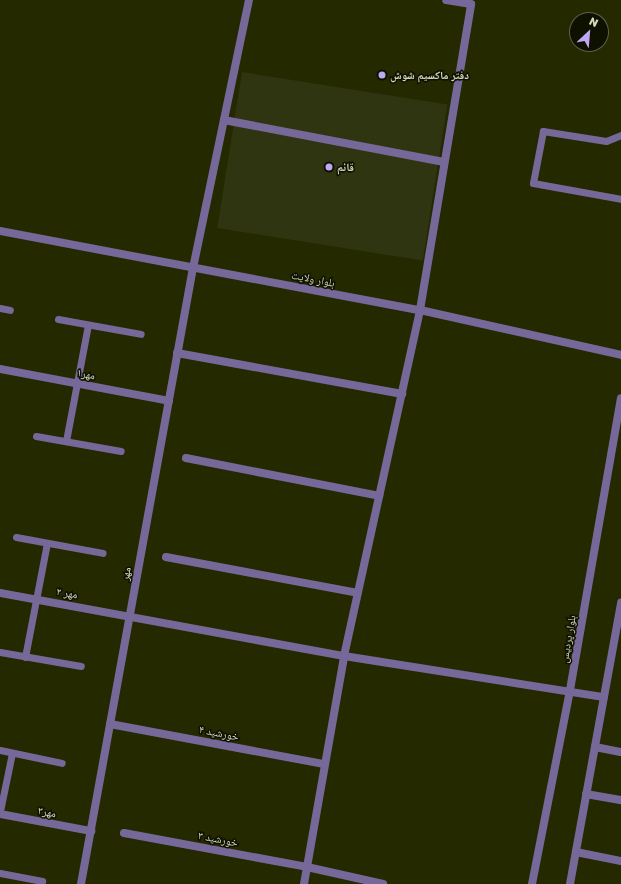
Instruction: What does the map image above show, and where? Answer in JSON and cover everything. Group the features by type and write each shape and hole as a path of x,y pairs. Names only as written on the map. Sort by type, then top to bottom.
{"street":[{"name":"مهر","path":"81,884 193,268 248,0"},
{"path":"304,884 344,656 420,310 471,2 446,0"},
{"path":"224,120 444,162"},
{"name":"بلوار ولایت","path":"0,231 420,310 621,356"},
{"path":"177,353 402,394"},
{"name":"مهر۱","path":"0,369 169,401"},
{"name":"بلوار پردیس","path":"532,884 570,690 621,398"},
{"path":"186,458 379,496"},
{"path":"166,557 358,593"},
{"name":"مهر ۲","path":"0,592 344,656 570,690 604,697"},
{"path":"570,884 604,697 618,641 621,603"},
{"name":"خورشید ۴","path":"110,724 324,764"},
{"path":"595,747 621,752"},
{"path":"586,794 621,800"},
{"name":"مهر۳","path":"0,814 91,832"},
{"name":"خورشید ۳","path":"124,833 307,867 383,884"},
{"path":"576,852 621,861"}],"lane":[{"path":"621,135 606,141 543,131 533,183 621,199"},
{"path":"0,308 10,310"},
{"path":"58,320 141,334"},
{"path":"66,441 88,325"},
{"path":"36,436 121,451"},
{"path":"16,537 103,553"},
{"path":"25,657 47,543"},
{"path":"0,652 81,666"},
{"path":"0,750 62,763"},
{"path":"0,811 12,753"},
{"path":"0,873 42,881"}],"shaded area":[{"name":"قائم","path":"242,72 447,105 423,261 217,228"}],"place":[{"name":"دفتر ماکسیم شوش","path":"382,75"},
{"name":"قائم","path":"329,167"}]}
